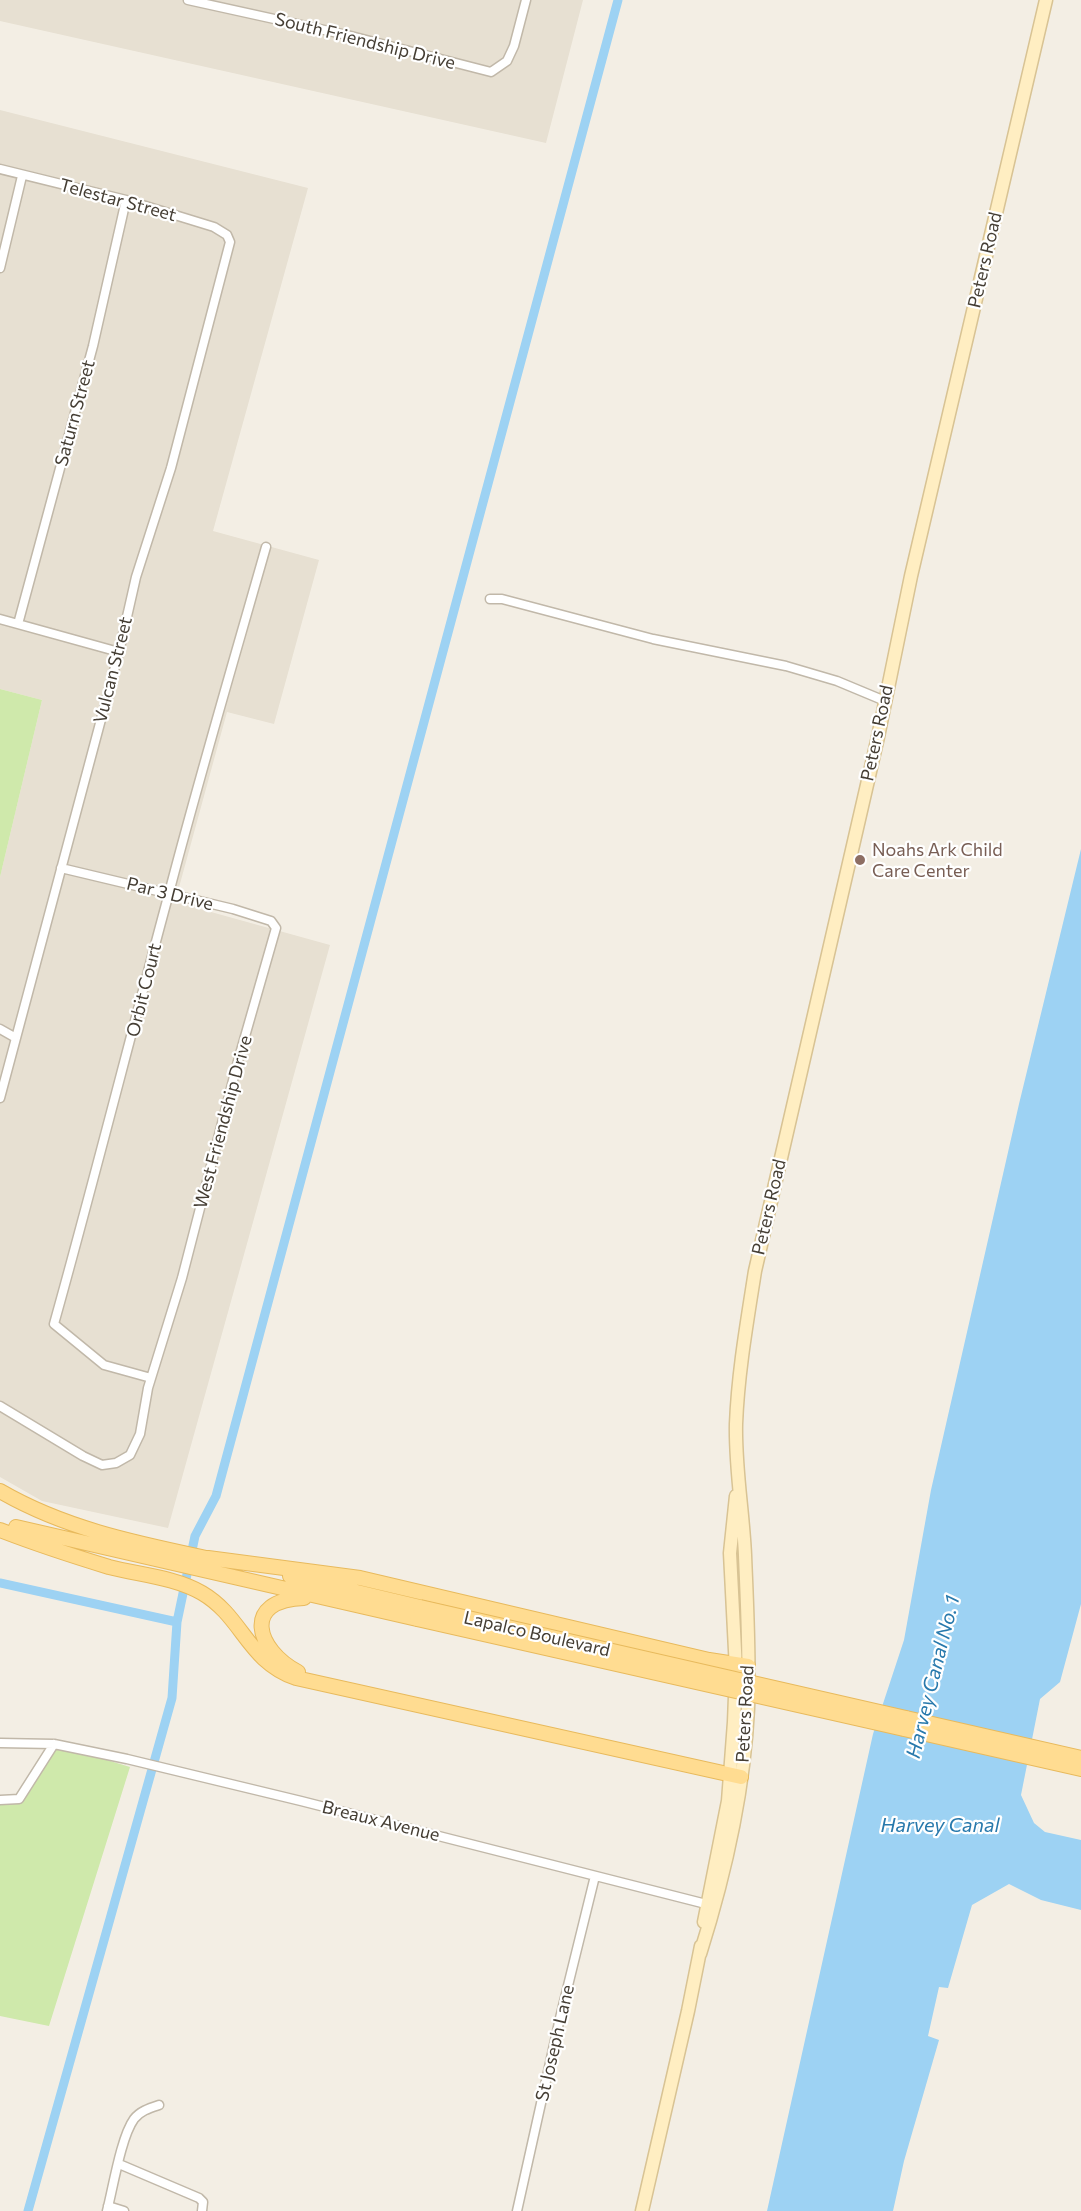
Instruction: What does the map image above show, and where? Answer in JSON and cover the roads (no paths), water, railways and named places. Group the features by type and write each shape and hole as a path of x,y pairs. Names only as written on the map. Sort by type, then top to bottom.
{"main road":[{"name":"Peters Road","path":"700,1954 706,1904 728,1801 746,1736 742,1665 743,1511 736,1457 736,1422 742,1358 755,1271 914,564 1046,0"},
{"name":"Lapalco Boulevard","path":"0,1491 47,1515 176,1558"},
{"name":"Lapalco Boulevard","path":"0,1522 28,1531 206,1564 1081,1769"},
{"path":"0,1530 107,1566 169,1580 201,1592 227,1613 251,1647 270,1665 290,1676 735,1776"},
{"path":"206,1564 360,1578 742,1665"},
{"name":"Lapalco Boulevard","path":"206,1564 322,1598 418,1613 1081,1758"},
{"path":"316,1681 294,1670 275,1654 262,1635 261,1624 266,1610 277,1603 293,1599 322,1598"},
{"name":"Peters Road","path":"642,2211 700,1954 714,1910 735,1776"}],"street":[{"name":"South Friendship Drive","path":"188,0 347,35 491,72 507,61 514,46 526,0"},
{"name":"Telestar Street","path":"0,169 126,200 214,227 227,235 230,242"},
{"path":"0,268 22,176"},
{"name":"Saturn Street","path":"18,624 93,346 126,200"},
{"name":"Vulcan Street","path":"0,1098 119,652 136,577 171,468 230,242"},
{"name":"Orbit Court","path":"152,1378 104,1365 54,1324 72,1264 81,1220 108,1127 169,892 266,548"},
{"path":"490,599 502,598 653,639 786,666 837,681 885,700"},
{"path":"0,619 119,652"},
{"name":"Par 3 Drive","path":"61,868 169,892 271,921 276,928"},
{"name":"West Friendship Drive","path":"0,1406 102,1465 116,1463 129,1455 140,1434 148,1388 170,1317 276,928"},
{"path":"0,1029 16,1038"},
{"name":"Breaux Avenue","path":"0,1743 54,1744 127,1759 706,1904"},
{"path":"0,1800 19,1800 54,1744"},
{"name":"St Joseph Lane","path":"517,2211 560,2018 595,1876"},
{"path":"124,2211 108,2208 124,2141 134,2119 145,2110 159,2105"},
{"path":"119,2164 199,2198 203,2202 202,2211"}],"water":[{"name":"Harvey Canal","path":"1081,849 1081,1604 1060,1682 1040,1699 1021,1795 1034,1823 1045,1832 1081,1840 1081,1910 1041,1900 1009,1884 972,1905 948,1988 939,1987 928,2036 939,2040 904,2161 893,2211 767,2211 873,1734 904,1640 931,1490 1019,1104"}],"waterway":[{"path":"28,2211 172,1698 177,1622 195,1536 216,1496 618,0"},
{"path":"0,1583 177,1622"}],"place":[{"name":"Noahs Ark Child Care Center","path":"860,860"}],"water label":[{"name":"Harvey Canal No. 1","path":"933,1677"}]}
